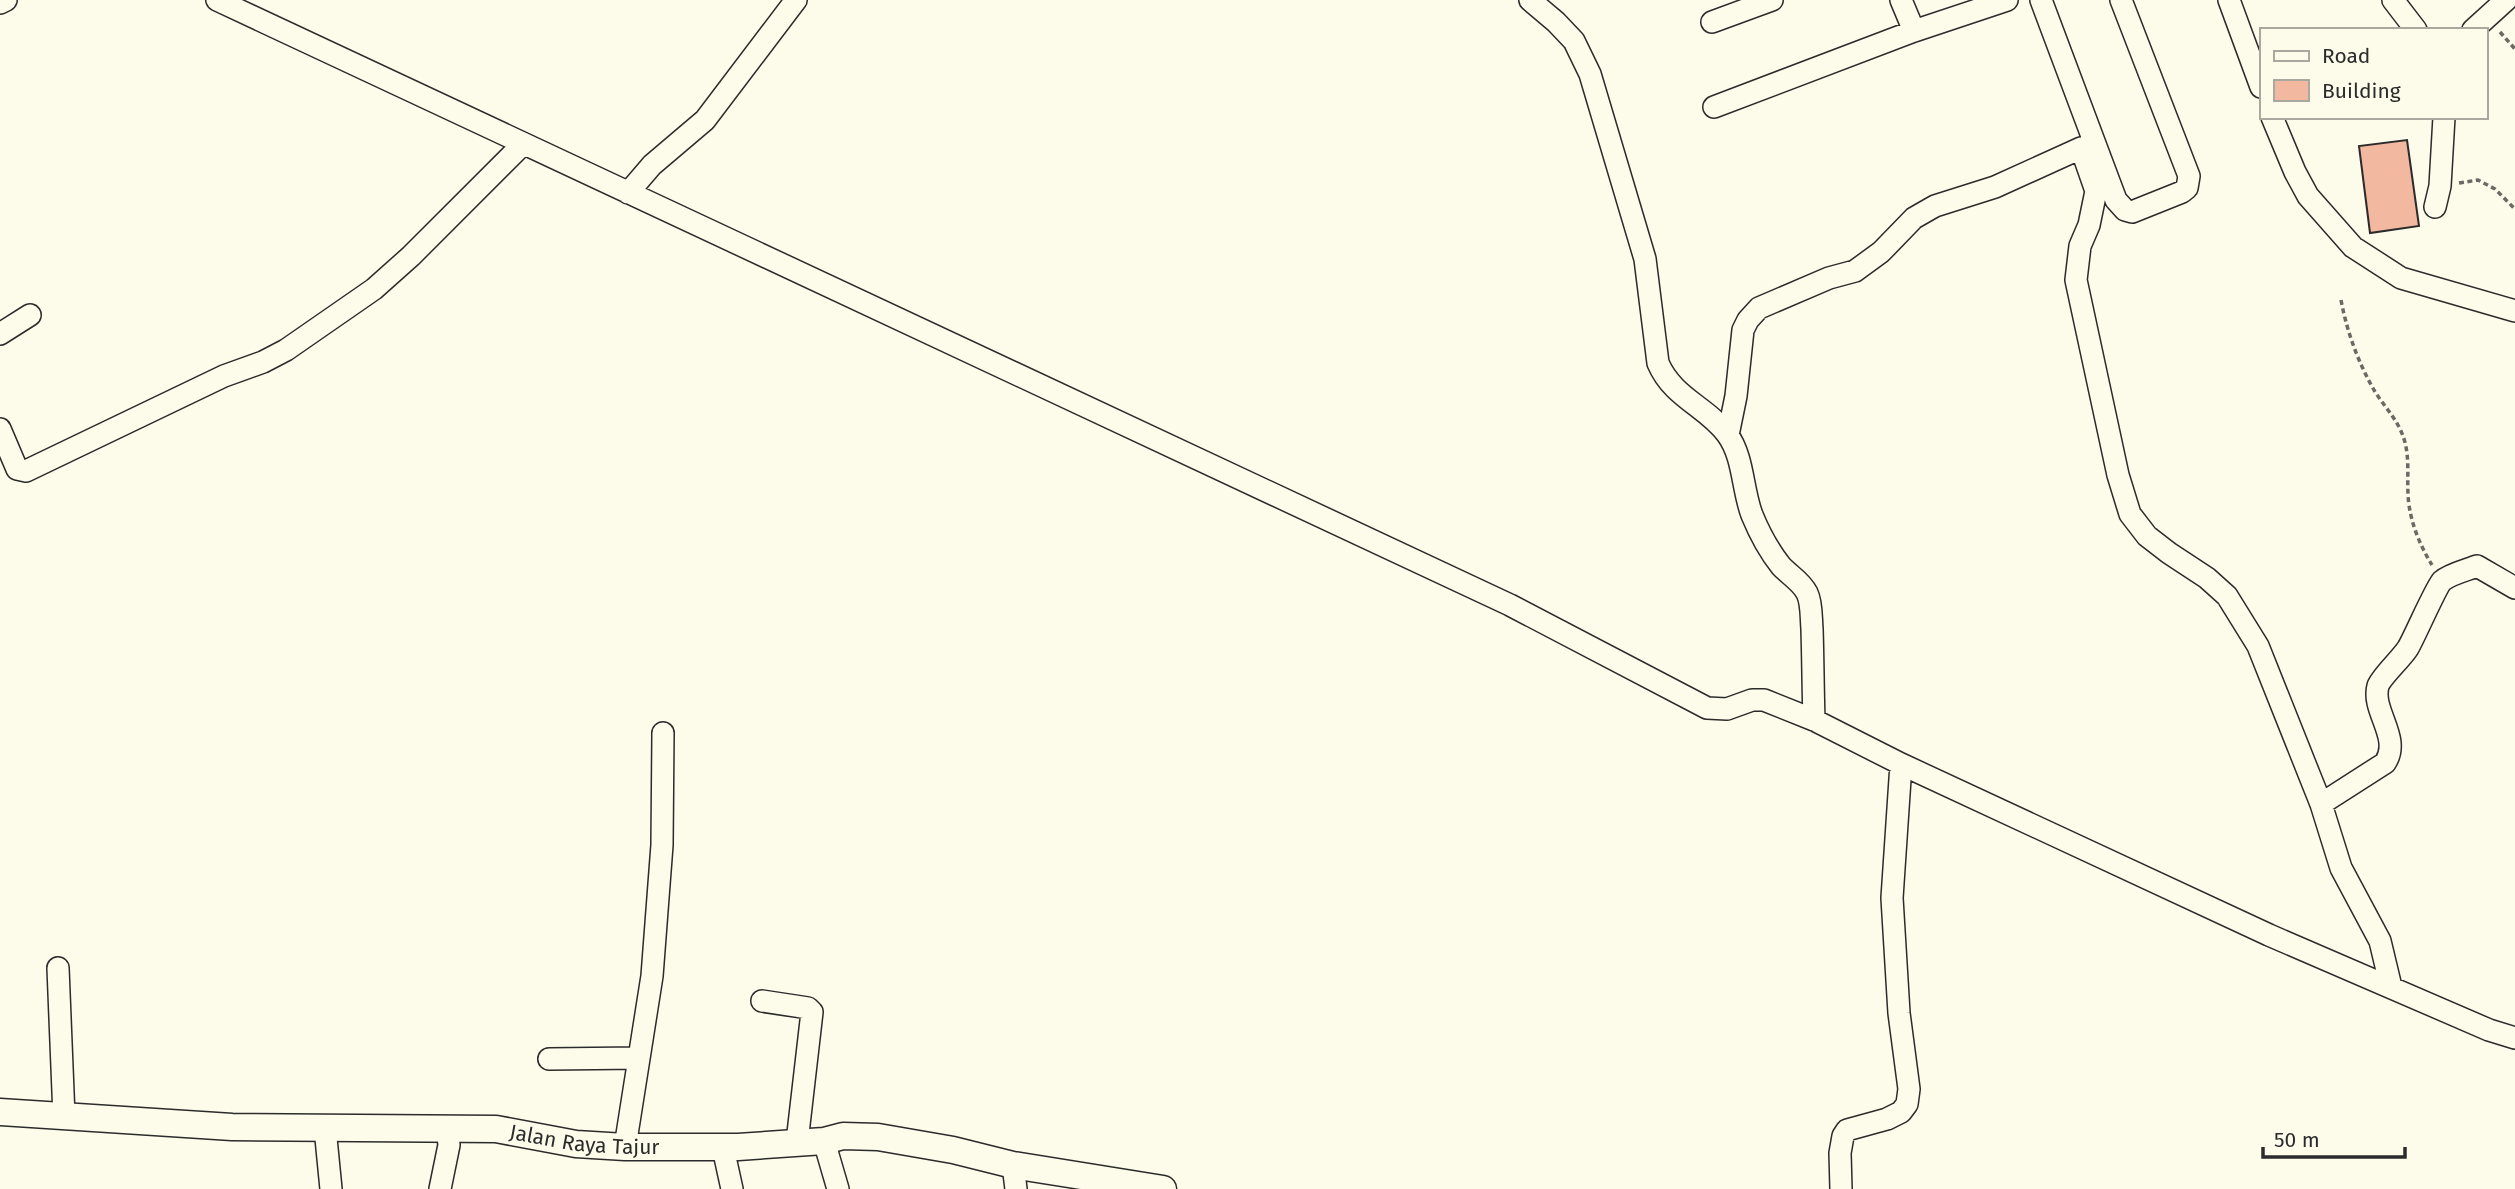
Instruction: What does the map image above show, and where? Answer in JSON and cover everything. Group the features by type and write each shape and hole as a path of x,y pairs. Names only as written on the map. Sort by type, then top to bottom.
{"main road":[{"name":"Jalan Raya Tajur","path":"0,1112 232,1127 496,1129 576,1144 625,1147 723,1147 824,1141 843,1136 878,1137 953,1150 1015,1177 1163,1189"}],"street":[{"path":"0,3 6,0"},
{"path":"217,0 257,8 523,144 1510,606 1707,708 1727,709 1752,700 1764,701 1814,720 1901,764 2269,935 2490,1030 2515,1038"},
{"path":"628,193 652,165 705,120 796,0"},
{"path":"1530,0 1574,41 1582,52 1590,74 1645,259 1658,363 1664,378 1682,397 1716,422 1728,435 1737,452 1754,519 1779,562 1807,593 1811,609 1814,663 1814,720"},
{"path":"1712,22 1772,0"},
{"path":"1901,0 1914,31"},
{"path":"1714,107 1914,31 2007,0"},
{"path":"2042,0 2116,201 2125,210 2132,212 2182,192 2187,188 2189,176 2121,0"},
{"path":"2229,0 2260,84"},
{"path":"2393,0 2414,28"},
{"path":"2475,28 2506,0"},
{"path":"2273,119 2295,172 2308,195 2353,247 2401,278 2515,311"},
{"path":"2437,196 2444,119"},
{"path":"0,429 17,468 26,471 224,376 286,351 374,289 465,204 523,144"},
{"path":"1728,435 1736,396 1743,330 1759,308 1829,278 1854,271 1881,252 1914,218 1935,206 1995,187 2081,148 2096,191 2089,225 2080,246 2076,280 2118,475 2130,514 2147,536 2207,578 2227,596 2258,646 2321,804 2341,868 2380,941 2392,988"},
{"path":"0,334 30,315"},
{"path":"2321,804 2385,763 2390,756 2391,746 2378,696 2378,686 2407,649 2442,582 2477,566 2515,588"},
{"path":"625,1147 652,976 662,845 663,733"},
{"path":"1841,1189 1840,1153 1847,1130 1887,1119 1901,1112 1907,1104 1909,1089 1899,1013 1892,898 1901,764"},
{"path":"58,968 64,1117"},
{"path":"762,1001 808,1008 812,1012 797,1142"},
{"path":"549,1059 639,1058"},
{"path":"325,1128 331,1189"},
{"path":"440,1189 449,1145 447,1128"},
{"path":"824,1141 838,1189"},
{"path":"723,1147 732,1189"}],"path":[{"path":"2437,196 2478,180 2495,189 2515,209"},
{"path":"2341,300 2358,359 2375,392 2402,433 2406,447 2411,516 2424,553 2442,582"}],"building":[{"path":"2407,140 2419,226 2370,233 2359,146"}]}
